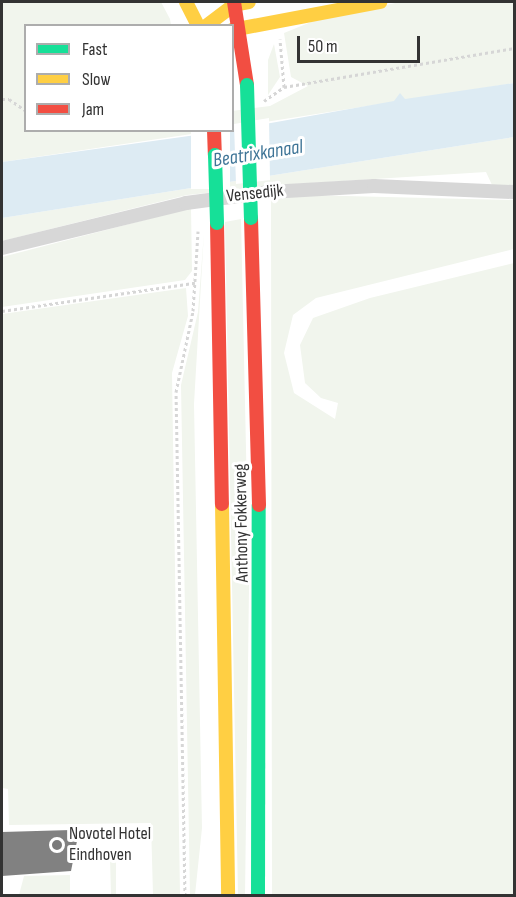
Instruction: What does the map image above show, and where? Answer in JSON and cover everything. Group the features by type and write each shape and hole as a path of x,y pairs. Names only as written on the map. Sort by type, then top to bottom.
{"main road":[{"path":"186,2 197,24"},
{"path":"208,24 234,3 249,2"},
{"path":"236,30 380,2"},
{"name":"Anthony Fokkerweg","path":"234,3 236,30 247,85 261,564 258,896"},
{"name":"Anthony Fokkerweg","path":"214,132 228,896"}],"street":[{"name":"Vensedijk","path":"2,248 186,202 269,192 374,186 514,192"}],"path":[{"path":"280,37 284,87 514,48"},
{"path":"2,99 9,99 24,110"},
{"path":"185,896 176,392 195,283 199,226"},
{"path":"2,311 195,283"}],"shaded area":[{"path":"2,2 161,2 171,24 24,24 24,132 205,132 2,162"},
{"path":"400,2 514,2 514,83 234,127 234,111 270,106 308,86 291,77 284,33 316,20"},
{"path":"274,44 280,77 268,95 268,60"},
{"path":"514,137 514,185 492,185 486,172 295,184 187,195 2,241 2,218"},
{"path":"304,195 514,200 514,249 316,298 293,315 284,353 294,393 335,419 338,403 321,398 305,383 300,345 313,318 370,298 514,263 514,895 272,895 271,199"},
{"path":"191,208 192,271 185,280 2,307 2,257"},
{"path":"241,219 249,587 245,896 238,895 225,222"},
{"path":"204,232 194,404 202,828 195,895 190,896 181,385 198,312"},
{"path":"186,288 188,316 172,373 180,895 153,895 151,823 9,825 8,789 2,788 2,314"},
{"path":"126,851 126,858 116,858 116,895 111,895 110,858 101,858 101,852"},
{"path":"70,875 70,895 19,895 24,876"}],"water":[{"name":"Beatrixkanaal","path":"514,83 514,137 2,218 2,162 218,132 234,132 234,130 394,101 400,93 405,99"}],"pier":[{"path":"269,118 270,180 236,184 234,124"},
{"path":"191,132 230,132 230,189 191,189"}],"building":[{"path":"71,830 71,836 78,836 71,871 2,876 2,832"}],"traffic: fast":[{"path":"247,85 251,218"},
{"path":"215,155 217,223"},
{"path":"258,896 259,505"}],"traffic: slow":[{"path":"186,2 197,24"},
{"path":"209,24 234,5 249,2"},
{"path":"234,30 380,2"},
{"path":"222,504 228,896"}],"traffic: jam":[{"path":"234,2 247,85"},
{"path":"214,132 215,155"},
{"path":"251,218 259,505"},
{"path":"217,223 222,504"}],"place":[{"name":"Novotel Hotel Eindhoven","path":"57,845"}]}
